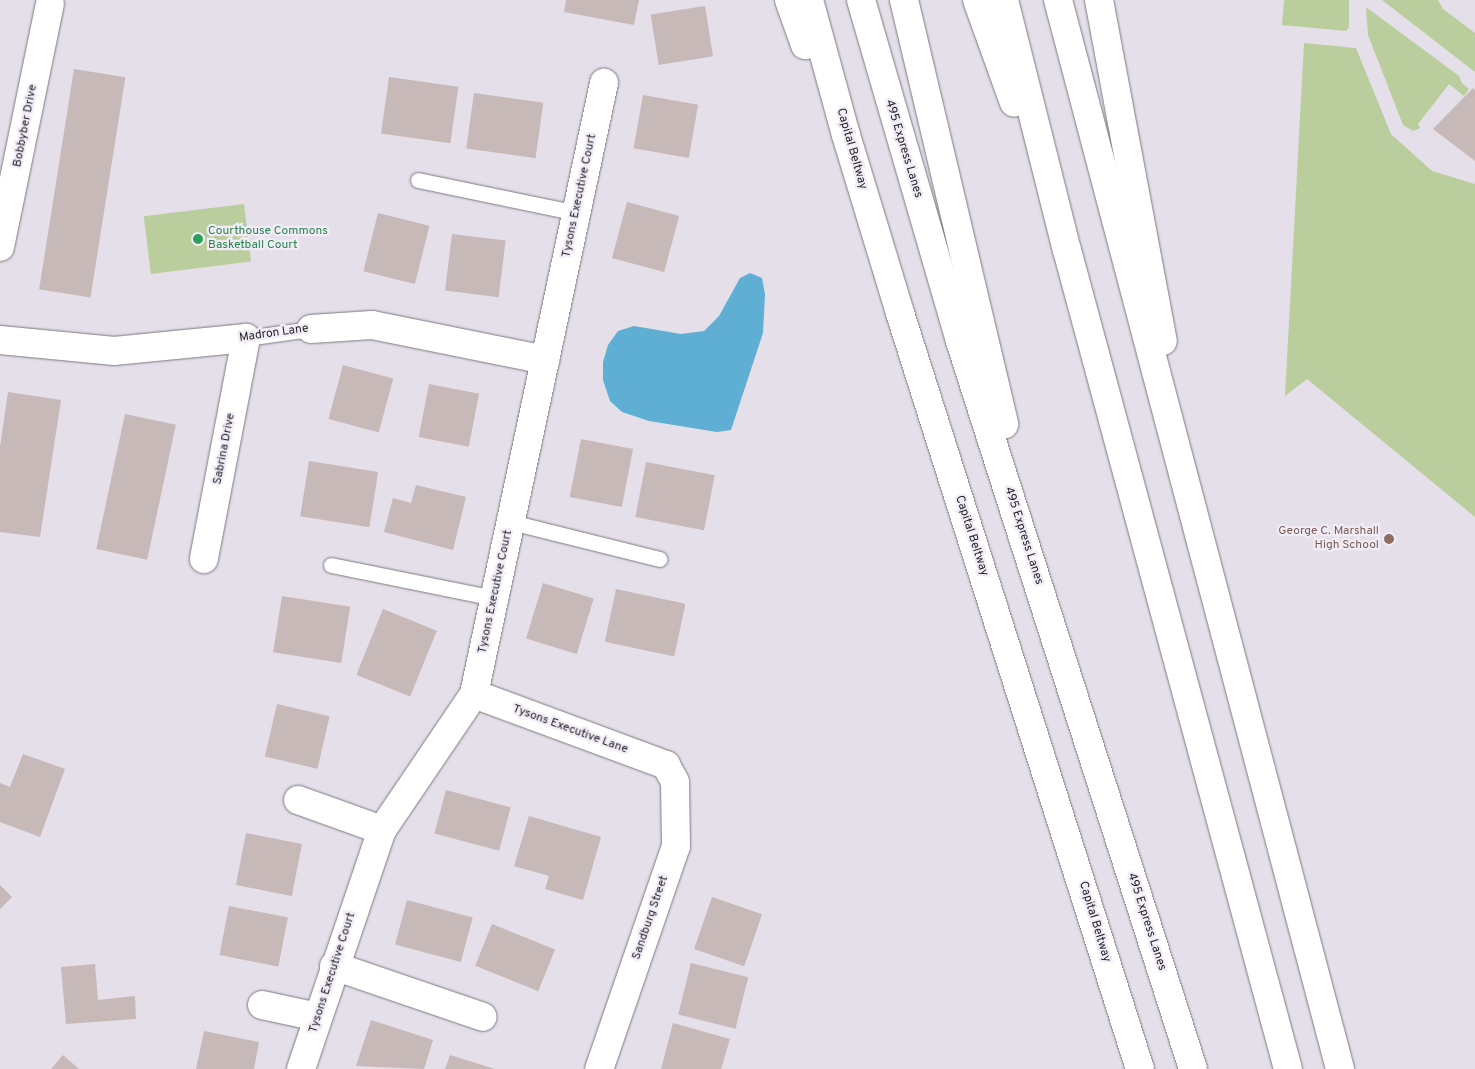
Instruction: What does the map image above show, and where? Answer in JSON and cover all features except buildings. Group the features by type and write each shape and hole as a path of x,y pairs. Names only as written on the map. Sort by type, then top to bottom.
{"main road":[{"path":"789,0 900,313"},
{"name":"Capital Beltway","path":"809,0 846,135 900,313 1140,1069"},
{"name":"495 Express Lanes","path":"861,0 957,331 1193,1069"},
{"path":"904,0 1052,628"},
{"path":"977,0 1067,250"},
{"path":"1004,0 1067,250 1288,1069"},
{"path":"1058,0 1340,1069"},
{"path":"1099,0 1201,544"},
{"name":"Bobbyber Drive","path":"0,247 50,4"},
{"name":"Tysons Executive Court","path":"301,1069 334,966 382,830 474,694 604,83"},
{"name":"Madron Lane","path":"311,329 372,325 546,360"},
{"name":"Madron Lane","path":"0,340 114,351 246,338"},
{"name":"Sabrina Drive","path":"204,559 246,338"},
{"name":"Tysons Executive Lane","path":"474,694 666,765"},
{"name":"Sandburg Street","path":"599,1069 676,846 677,804 674,782 666,765"},
{"path":"298,800 382,830"},
{"path":"334,966 483,1017"},
{"path":"262,1005 318,1017"}],"lane":[{"path":"418,180 577,212"},
{"name":"Madron Lane","path":"246,338 311,329"},
{"path":"511,522 659,559"},
{"path":"332,564 494,598"}],"green space":[{"path":"1284,0 1349,0 1349,27 1346,31 1282,25"},
{"path":"1382,0 1438,0 1443,9 1475,33 1475,72"},
{"path":"1366,7 1459,76 1462,83 1469,89 1464,96 1449,84 1418,124 1420,128 1413,131 1403,125 1368,35"},
{"path":"1304,43 1356,48 1391,134 1432,171 1475,184 1475,517 1307,379 1285,396"},
{"name":"Courthouse Commons Basketball Court","path":"244,204 251,262 151,274 144,216"}],"water":[{"path":"750,273 762,278 765,294 763,333 731,430 717,432 649,421 622,412 610,401 603,380 603,362 608,345 618,331 634,326 681,334 704,331 719,316 740,278"}],"place":[{"name":"Courthouse Commons Basketball Court","path":"198,239"},
{"name":"George C. Marshall High School","path":"1389,539"}]}
